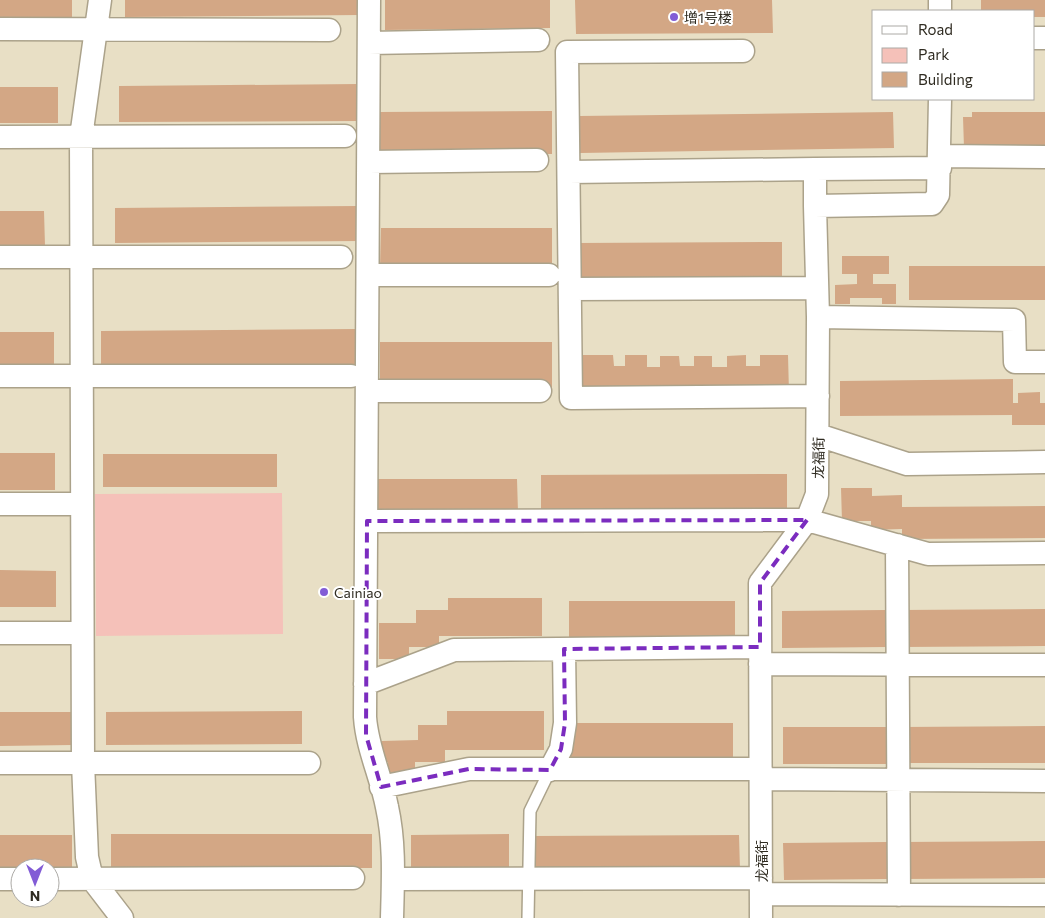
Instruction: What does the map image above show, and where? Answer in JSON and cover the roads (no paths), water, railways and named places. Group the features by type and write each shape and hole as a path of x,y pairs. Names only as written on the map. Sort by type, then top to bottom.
{"street":[{"path":"100,0 81,136 81,633 83,763 87,857 92,879 122,918"},
{"path":"369,0 366,734 382,787 393,839 392,918"},
{"path":"0,29 329,30"},
{"path":"369,43 538,40"},
{"path":"744,51 567,52 571,398 818,396"},
{"path":"815,206 932,204 938,195 940,100"},
{"path":"0,137 345,136"},
{"path":"568,172 814,169 1045,157"},
{"path":"369,162 537,160"},
{"name":"龙福街","path":"761,918 760,583 807,520 817,494 818,317 814,169"},
{"path":"0,257 341,257"},
{"path":"368,275 549,275"},
{"path":"570,289 816,288"},
{"path":"818,317 1014,320 1015,362 1045,362"},
{"path":"0,376 351,376"},
{"path":"367,391 540,391"},
{"path":"818,435 907,464 1045,462"},
{"path":"0,504 81,504"},
{"path":"366,521 807,520 928,554 1045,553"},
{"path":"897,545 899,895"},
{"path":"0,634 81,633"},
{"path":"366,684 454,650 564,649 760,656 898,664 1045,665"},
{"path":"550,770 561,749 565,723 564,649"},
{"path":"0,763 309,763"},
{"path":"382,787 469,768 761,774 898,781 1045,781"},
{"path":"60,879 353,878"},
{"path":"393,879 528,879 761,886 899,895 1045,895"}],"lane":[{"path":"528,918 530,811 550,770"}],"place":[{"name":"增1号楼","path":"674,17"},
{"name":"Cainiao","path":"324,592"}]}
